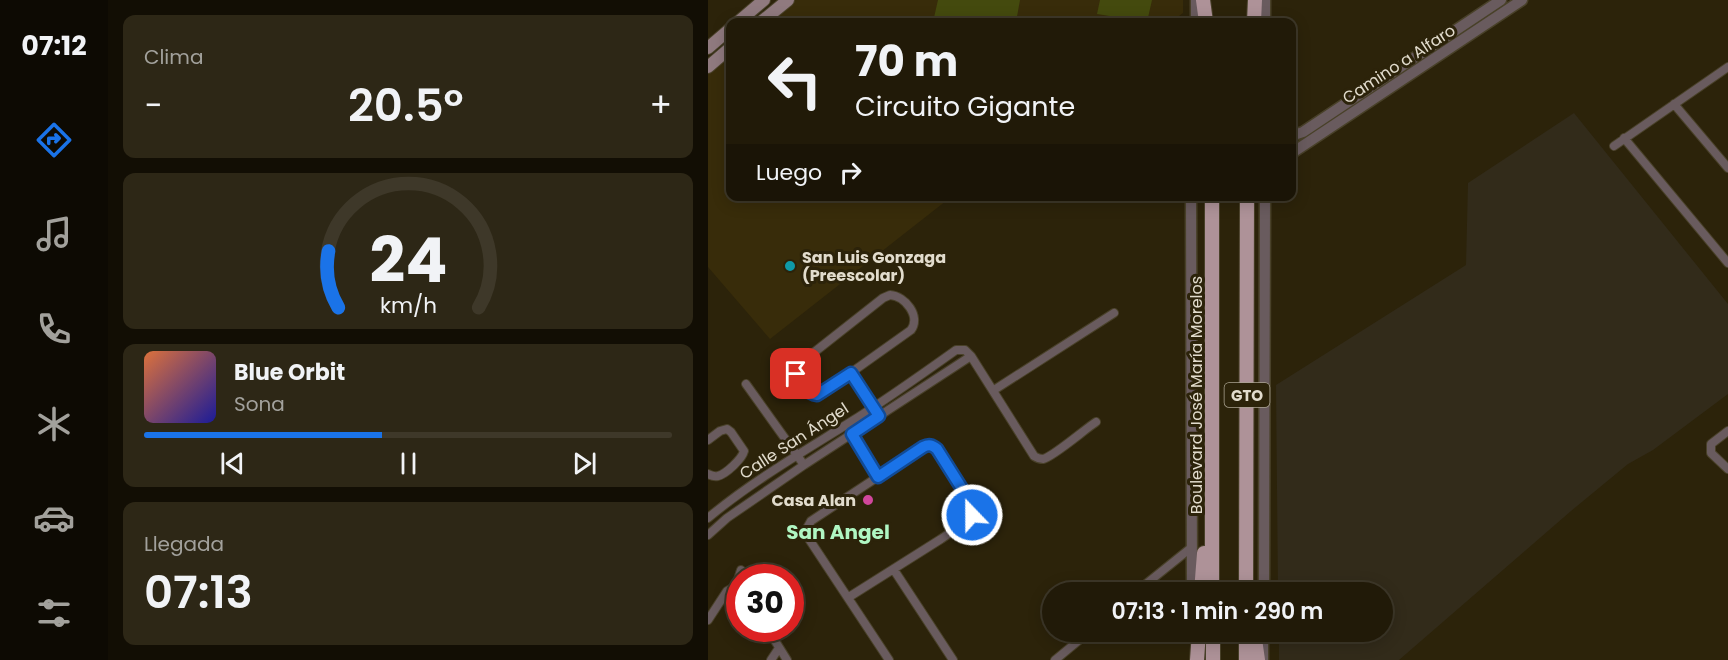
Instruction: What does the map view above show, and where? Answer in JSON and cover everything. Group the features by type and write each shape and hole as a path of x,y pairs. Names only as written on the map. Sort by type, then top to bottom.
{"main road":[{"path":"743,18 764,0"},
{"path":"766,18 788,0"},
{"path":"1203,0 1205,18"},
{"path":"1212,0 1212,18"},
{"path":"1249,0 1249,18"},
{"path":"1254,18 1255,0"},
{"path":"708,48 726,32"},
{"path":"708,67 726,51"},
{"name":"Boulevard José María Morelos","path":"1212,201 1212,582"},
{"name":"GTO","path":"1247,201 1247,582"},
{"path":"1203,582 1205,542 1212,513"},
{"path":"1195,660 1198,642"},
{"path":"1213,642 1213,660"},
{"path":"1246,642 1246,660"},
{"path":"1255,642 1258,660"}],"street":[{"path":"1196,18 1197,0"},
{"path":"1265,0 1265,18"},
{"name":"Camino a Alfaro","path":"1296,134 1303,132 1501,0"},
{"name":"Camino a Alfaro","path":"1296,150 1522,0"},
{"path":"1473,19 1480,28"},
{"path":"1614,146 1727,70"},
{"path":"1674,104 1728,168"},
{"path":"1624,138 1728,263"},
{"path":"1191,201 1192,582"},
{"path":"1264,582 1265,201"},
{"path":"890,295 903,298 915,320 914,325 904,335 851,373 817,395 810,394 797,378 796,369 801,362 883,298 890,295"},
{"path":"994,390 1114,313"},
{"name":"Calle San Ángel","path":"708,518 797,454 873,408 956,350 965,350 971,356 804,465 727,518 708,535"},
{"path":"971,356 1034,456 1042,459 1047,457 1095,422"},
{"path":"851,373 879,416"},
{"path":"746,384 804,465"},
{"path":"847,425 878,477"},
{"path":"708,440 720,431 728,429 744,452 742,458 720,475 708,474"},
{"path":"1728,431 1711,444 1710,450 1728,469"},
{"path":"849,597 894,570 969,520 972,515 972,508 937,449 932,446 923,447 808,525 807,536 890,660"},
{"path":"1149,582 1192,547"},
{"path":"894,570 953,660"},
{"path":"709,616 726,592"},
{"path":"775,642 787,660"},
{"path":"1055,660 1077,642"},
{"path":"1193,642 1195,660"},
{"path":"1263,642 1263,660"},
{"path":"771,660 779,648"}],"shaded area":[{"path":"791,0 1183,0 1183,13 1176,18 770,18"},
{"path":"726,55 726,201 946,201 770,339 708,267 708,71"},
{"path":"1574,113 1728,304 1728,394 1653,450 1628,464 1399,660 1279,660 1279,642 1393,642 1393,582 1278,582 1276,385 1466,265 1468,183"}],"green space":[{"path":"938,0 1020,0 1017,18 934,18"},
{"path":"1100,0 1152,0 1148,18 1122,18 1097,14"}],"place":[{"name":"San Luis Gonzaga (Preescolar)","path":"790,266"},
{"name":"Casa Alan","path":"868,500"}],"district":[{"name":"San Angel","path":"838,532"}],"route":[{"path":"796,374 810,394 817,395 851,373 879,416 852,434 878,477 923,447 932,446 937,449 971,503 972,515"}]}
